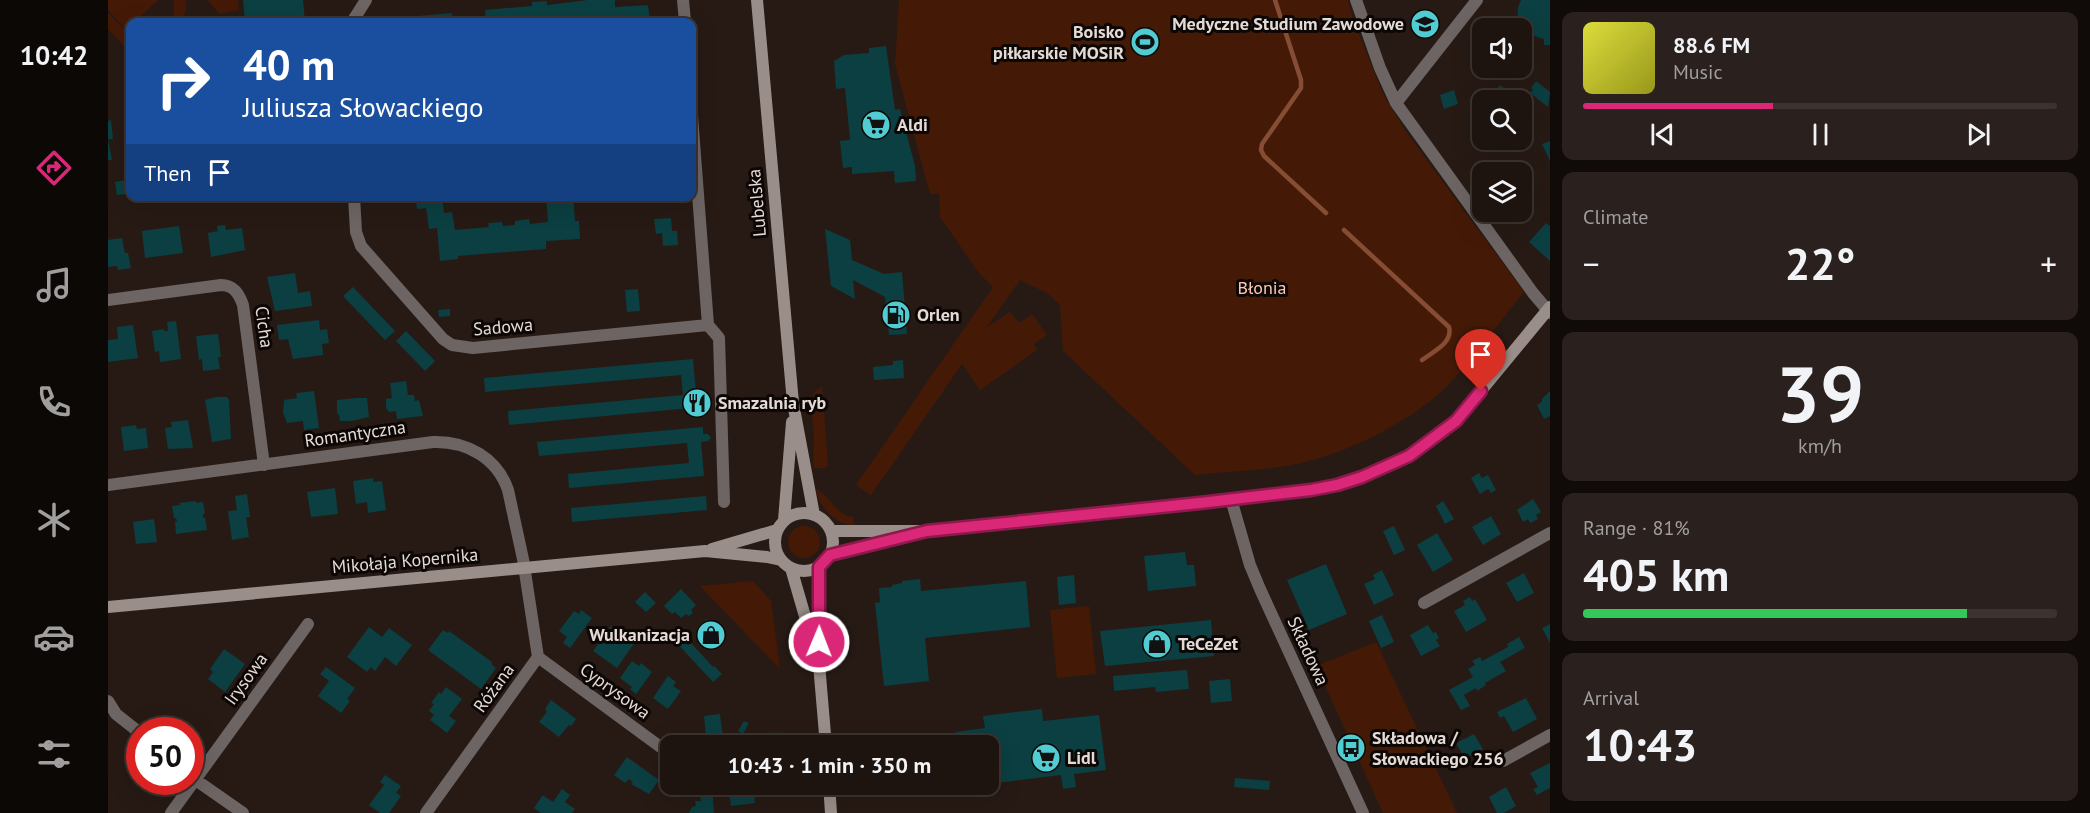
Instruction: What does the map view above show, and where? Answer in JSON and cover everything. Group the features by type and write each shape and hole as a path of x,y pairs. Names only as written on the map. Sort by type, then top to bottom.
{"street":[{"path":"355,18 366,0"},
{"path":"683,0 685,18"},
{"name":"Lubelska","path":"757,0 793,403 814,515"},
{"path":"831,531 927,531 1311,490 1362,477 1409,456 1456,421 1549,310 1396,103 1380,68 1356,0"},
{"path":"1396,103 1477,0"},
{"path":"696,168 708,325 719,338 724,502"},
{"name":"Sadowa","path":"354,201 356,232 361,246 443,339 452,345 462,348 708,325"},
{"name":"Cicha","path":"108,300 221,285 227,285 236,290 243,305 264,465"},
{"name":"Lubelska","path":"781,525 793,403"},
{"name":"Romantyczna","path":"108,486 447,441 460,444 481,454 492,462 505,482 524,567"},
{"name":"Składowa","path":"1231,499 1250,565 1260,589 1363,813"},
{"path":"799,513 814,515 821,519 831,531 833,539 830,555 819,567 810,571 791,568 781,560 775,546 781,525 799,513"},
{"name":"Mikołaja Kopernika","path":"705,551 781,525"},
{"path":"830,555 927,531"},
{"path":"1424,603 1550,533"},
{"name":"Mikołaja Kopernika","path":"108,608 705,551 781,560"},
{"name":"Różana","path":"426,813 538,657 524,567"},
{"path":"819,567 819,664 825,735"},
{"path":"791,568 819,664"},
{"name":"Irysowa","path":"204,763 308,624"},
{"name":"Cyprysowa","path":"538,657 660,747"},
{"path":"108,701 116,714 126,722"},
{"path":"1503,761 1550,735"},
{"path":"204,786 243,813"},
{"name":"Irysowa","path":"171,813 182,795"},
{"path":"830,795 831,813"}],"green space":[{"path":"108,0 158,0 139,18 126,18 126,29 108,10"},
{"path":"174,0 185,0 184,18 173,18"},
{"path":"208,0 238,0 239,10 219,14"},
{"name":"Błonia","path":"899,0 1348,0 1353,19 1382,92 1404,129 1524,292 1449,384 1418,410 1398,423 1335,453 1296,464 1195,475 1063,351 1060,305 1047,293 1020,280 987,327 1010,312 1019,323 1032,314 1047,335 1034,344 1037,350 980,390 962,364 871,495 856,485 993,287 979,273 940,217 939,194 930,194 895,64"},
{"path":"108,13 126,30 126,49 108,29"},
{"path":"822,386 828,465 825,468 813,468 814,437 811,405 814,393"},
{"path":"816,489 838,510 853,517 854,525 841,522 829,514 820,502"},
{"path":"804,526 815,531 820,542 815,553 804,558 793,553 788,542 793,531"},
{"path":"753,581 771,601 780,669 700,586"},
{"path":"1089,606 1096,674 1057,678 1050,610"},
{"path":"1376,642 1457,813 1383,813 1316,666"}],"building":[{"path":"243,0 303,0 305,18 245,18"},
{"path":"588,0 615,0 615,7 648,5 650,18 486,18 485,10 532,6 532,2 547,1 547,5"},
{"path":"1521,0 1550,0 1550,45 1544,45 1544,39 1532,35 1532,18 1517,18"},
{"path":"452,13 453,18 407,18"},
{"name":"Aldi","path":"886,46 895,110 900,109 915,166 916,181 895,183 894,171 852,174 852,167 843,168 840,141 850,140 845,88 836,89 834,61 844,55 869,53 869,48"},
{"path":"1536,81 1550,92 1548,107 1532,95 1531,88"},
{"path":"1500,85 1507,90 1496,90"},
{"path":"1454,90 1458,104 1444,109 1440,95"},
{"path":"111,120 113,139 108,139 108,121"},
{"path":"108,139 112,160 108,160"},
{"path":"1550,141 1550,161 1542,144"},
{"path":"126,180 126,194 117,195 115,182"},
{"path":"416,201 443,201 444,213 452,212 455,230 489,227 488,223 502,222 503,226 515,225 515,221 529,219 530,224 548,222 546,201 573,201 575,221 579,221 580,239 546,241 546,249 458,256 458,259 440,261 437,228 429,229 426,208 417,209"},
{"path":"671,218 672,231 677,231 678,245 663,246 662,233 656,234 654,219"},
{"path":"1546,223 1550,226 1550,261 1529,242"},
{"path":"225,225 226,230 242,228 245,250 211,257 208,233 218,231 217,226"},
{"path":"179,226 183,253 145,258 142,231"},
{"path":"825,229 850,240 852,260 884,274 902,272 907,334 889,335 885,297 853,280 855,299 831,286"},
{"path":"122,238 131,268 118,270 117,266 108,267 108,240"},
{"path":"295,273 298,293 310,291 312,306 275,311 267,277"},
{"path":"353,287 395,331 385,340 343,296"},
{"path":"638,289 640,311 627,312 625,290"},
{"path":"450,309 450,316 439,317 438,310"},
{"path":"319,320 320,330 327,329 329,343 322,344 323,355 293,359 288,339 279,340 277,325"},
{"path":"176,321 181,359 160,362 159,351 155,352 152,331 164,329 168,331 167,322"},
{"path":"133,325 138,358 108,362 108,340 118,339 117,327"},
{"path":"406,331 435,361 425,371 396,341"},
{"path":"218,334 220,369 203,371 196,336"},
{"path":"693,359 696,393 707,394 706,399 700,400 701,407 509,425 508,411 683,395 681,375 485,392 484,378"},
{"path":"903,360 904,378 874,380 873,367 893,365 893,361"},
{"path":"406,381 408,395 414,395 415,401 419,400 423,416 397,419 396,411 389,412 386,408 386,399 392,398 390,383"},
{"path":"314,391 319,428 304,430 303,421 287,423 283,413 284,400 297,398 296,393"},
{"path":"1550,391 1550,416 1544,419 1537,405"},
{"path":"227,397 229,400 231,439 212,442 205,400"},
{"path":"367,398 369,417 340,421 337,413 337,400"},
{"path":"188,420 193,448 168,449 165,428 172,427 171,422"},
{"path":"136,425 137,429 146,428 148,448 124,451 121,427"},
{"path":"703,427 703,434 708,434 711,438 701,442 704,476 569,488 568,474 689,463 687,443 539,456 537,442"},
{"path":"1479,473 1482,478 1488,475 1496,490 1491,493 1488,489 1480,494 1471,478"},
{"path":"373,478 373,482 382,481 386,510 368,513 367,502 356,504 353,481"},
{"path":"335,488 338,514 311,517 307,492"},
{"path":"247,494 250,517 246,517 249,537 232,540 228,511 237,510 235,496"},
{"path":"706,496 707,510 572,522 571,508"},
{"path":"1533,499 1541,512 1536,515 1538,519 1530,523 1528,519 1523,522 1517,510"},
{"path":"196,501 196,503 203,502 205,514 203,518 205,517 207,530 176,534 175,522 177,521 174,518 172,506"},
{"path":"1443,501 1454,519 1445,524 1436,506"},
{"path":"1491,516 1501,534 1483,545 1472,527"},
{"path":"154,519 157,542 136,544 133,522"},
{"path":"1394,526 1405,550 1394,555 1383,531"},
{"path":"1437,533 1453,560 1433,572 1417,545"},
{"path":"1185,552 1187,565 1194,565 1196,586 1148,591 1144,556"},
{"path":"1326,564 1347,614 1309,630 1287,580"},
{"path":"1382,570 1394,595 1374,605 1364,584 1375,579 1373,575"},
{"path":"1524,573 1534,593 1517,602 1506,583"},
{"path":"1074,575 1076,603 1059,605 1057,577"},
{"path":"920,579 921,591 1026,581 1030,627 925,638 929,681 884,686 875,603 880,602 879,588 892,587 902,581"},
{"path":"681,589 696,605 691,610 693,613 681,618 675,612 672,614 664,606"},
{"path":"645,592 656,603 646,612 635,602"},
{"path":"1470,597 1472,601 1475,599 1487,620 1466,632 1454,611 1465,605 1463,601"},
{"path":"581,610 592,618 570,648 563,643 567,637 559,631 574,611 579,614"},
{"path":"1382,615 1394,642 1381,648 1369,621"},
{"path":"707,619 721,634 711,644 697,628"},
{"name":"TeCeZet","path":"1211,620 1214,656 1105,666 1100,631"},
{"path":"1550,624 1550,643 1542,628"},
{"path":"1428,625 1433,633 1436,632 1439,638 1436,640 1440,646 1421,656 1410,635"},
{"path":"611,626 635,642 617,668 593,651"},
{"path":"369,627 382,637 389,628 412,645 396,666 385,657 375,671 371,667 367,672 347,657"},
{"path":"443,630 448,633 449,631 492,662 491,664 496,668 481,689 428,650"},
{"path":"678,634 688,645 691,643 722,674 713,682 673,639"},
{"path":"1519,637 1525,648 1500,662 1506,671 1485,683 1486,685 1477,691 1476,688 1464,695 1470,706 1461,710 1449,690 1473,677 1468,669 1475,665 1472,661 1480,657 1482,661 1508,647 1507,644"},
{"path":"224,649 245,664 225,692 208,679 213,672 210,669"},
{"path":"632,661 639,666 641,663 652,672 636,694 630,689 632,687 620,678"},
{"path":"326,667 355,688 347,699 350,701 341,713 318,696 329,681 320,674"},
{"path":"1187,670 1189,689 1156,692 1155,687 1114,691 1113,676"},
{"path":"668,676 676,682 673,686 681,691 668,709 653,698"},
{"path":"1230,679 1232,701 1211,703 1209,681"},
{"path":"446,687 462,699 449,716 456,721 447,733 430,720 434,715 429,711 434,704 431,703"},
{"path":"1526,698 1537,719 1513,732 1504,716 1500,718 1497,712"},
{"path":"551,700 576,719 559,737 539,722 547,712 545,709"},
{"name":"Lidl","path":"1042,709 1043,721 1099,715 1106,770 1074,774 1076,787 1063,789 1061,775 999,783 999,735 956,735 956,732 985,728 983,716"},
{"path":"720,714 723,735 706,735 704,716"},
{"path":"744,721 749,723 743,734 738,731"},
{"path":"1474,734 1483,749 1465,759 1456,743"},
{"path":"627,757 659,780 649,794 631,784 633,782 629,779 625,783 614,775"},
{"path":"1550,763 1550,788 1537,795 1533,789 1538,787 1530,773"},
{"path":"385,775 401,786 396,793 401,796 389,813 380,813 369,805 384,785 380,782"},
{"path":"1235,778 1270,781 1269,790 1234,787"},
{"path":"1506,787 1516,806 1504,813 1497,813 1489,797"},
{"path":"562,789 570,795 565,802 575,809 572,813 541,813 534,808 542,796 553,802"},
{"path":"700,795 713,795 714,813 689,813 692,807 696,806 695,801 701,801"},
{"path":"730,795 754,795 755,803 731,806"}],"waterway":[{"path":"1275,0 1301,80 1301,88 1262,144 1261,150 1264,156 1326,213"},
{"path":"1344,230 1449,327 1448,338 1445,342 1422,360"}],"place":[{"name":"Medyczne Studium Zawodowe","path":"1425,24"},
{"name":"Boisko piłkarskie MOSiR","path":"1145,42"},
{"name":"Aldi","path":"876,125"},
{"name":"Orlen","path":"896,315"},
{"name":"Smazalnia ryb","path":"697,403"},
{"name":"Wulkanizacja","path":"711,635"},
{"name":"TeCeZet","path":"1157,644"},
{"name":"Składowa / Słowackiego 256","path":"1351,748"},
{"name":"Lidl","path":"1046,758"}],"route":[{"path":"819,642 819,567 830,555 927,531 1200,503 1337,485 1386,468 1409,456 1456,421 1481,391"}]}
